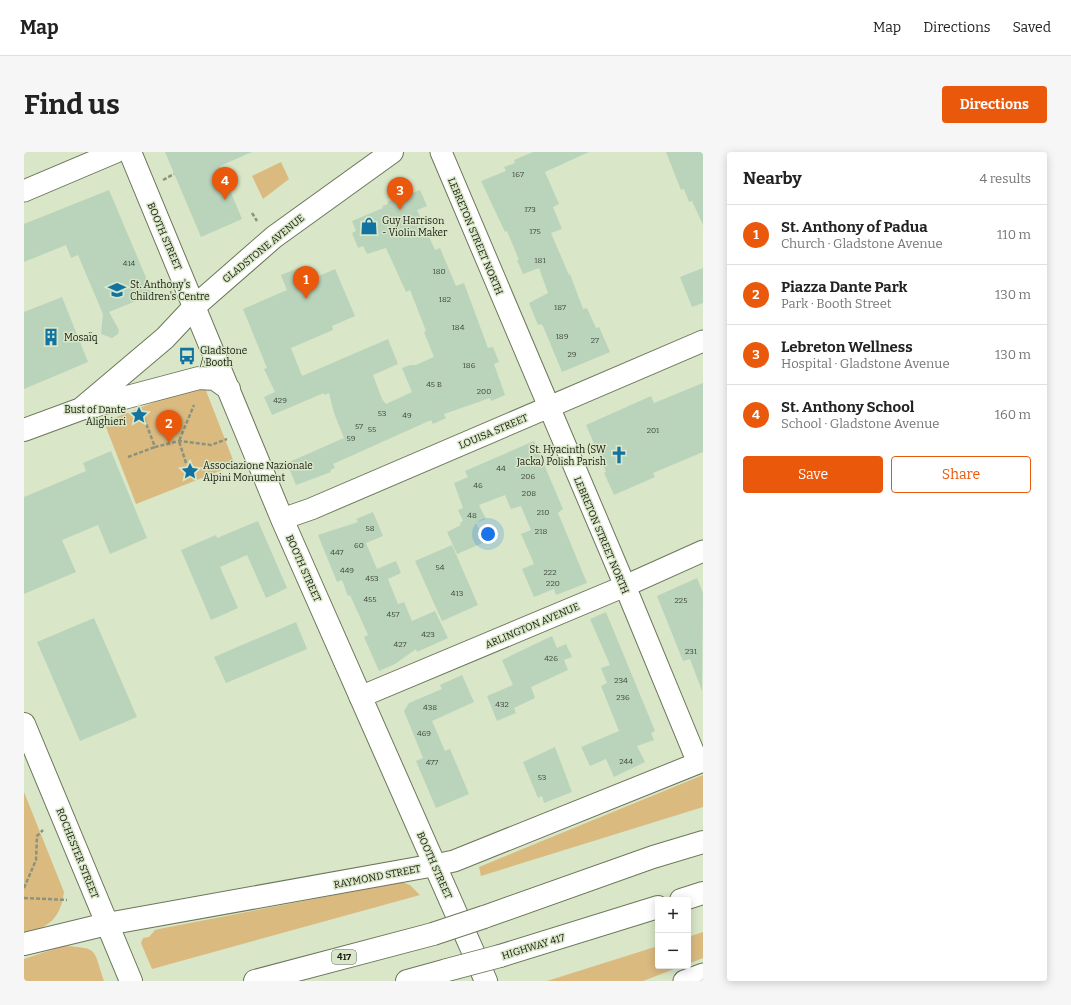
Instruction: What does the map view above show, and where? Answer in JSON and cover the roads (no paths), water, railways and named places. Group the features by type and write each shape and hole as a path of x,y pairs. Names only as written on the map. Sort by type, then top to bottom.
{"main road":[{"name":"BOOTH STREET","path":"130,152 282,519 486,981"},
{"name":"GLADSTONE AVENUE","path":"24,430 81,409 165,338 195,306 274,237 392,152"},
{"path":"81,409 199,378 214,379 229,389"},
{"name":"ROCHESTER STREET","path":"24,724 131,981"},
{"path":"652,857 703,836"},
{"name":"417","path":"255,981 433,934 652,857 703,842"},
{"name":"RAYMOND STREET","path":"24,944 107,924 435,865"},
{"path":"690,897 703,893"},
{"name":"HIGHWAY 417","path":"407,981 500,956 655,908"}],"street":[{"path":"24,191 116,152"},
{"name":"LEBRETON STREET NORTH","path":"441,152 700,762"},
{"name":"LOUISA STREET","path":"282,519 318,506 703,341"},
{"name":"ARLINGTON AVENUE","path":"360,697 625,586 703,551"},
{"name":"RAYMOND STREET","path":"435,865 454,861 700,762"},
{"path":"684,981 703,974"}],"place":[{"name":"St. Anthony School","path":"225,200"},
{"name":"Lebreton Wellness","path":"400,210"},
{"name":"Guy Harrison - Violin Maker","path":"369,226"},
{"name":"St. Anthony's Children's Centre","path":"117,290"},
{"name":"St. Anthony of Padua","path":"306,299"},
{"name":"Mosaïq","path":"51,337"},
{"name":"Gladstone / Booth","path":"187,356"},
{"name":"Bust of Dante Alighieri","path":"139,415"},
{"name":"Piazza Dante Park","path":"169,443"},
{"name":"St. Hyacinth (SW Jacka) Polish Parish","path":"619,455"},
{"name":"Associazione Nazionale Alpini Monument","path":"190,471"}]}
